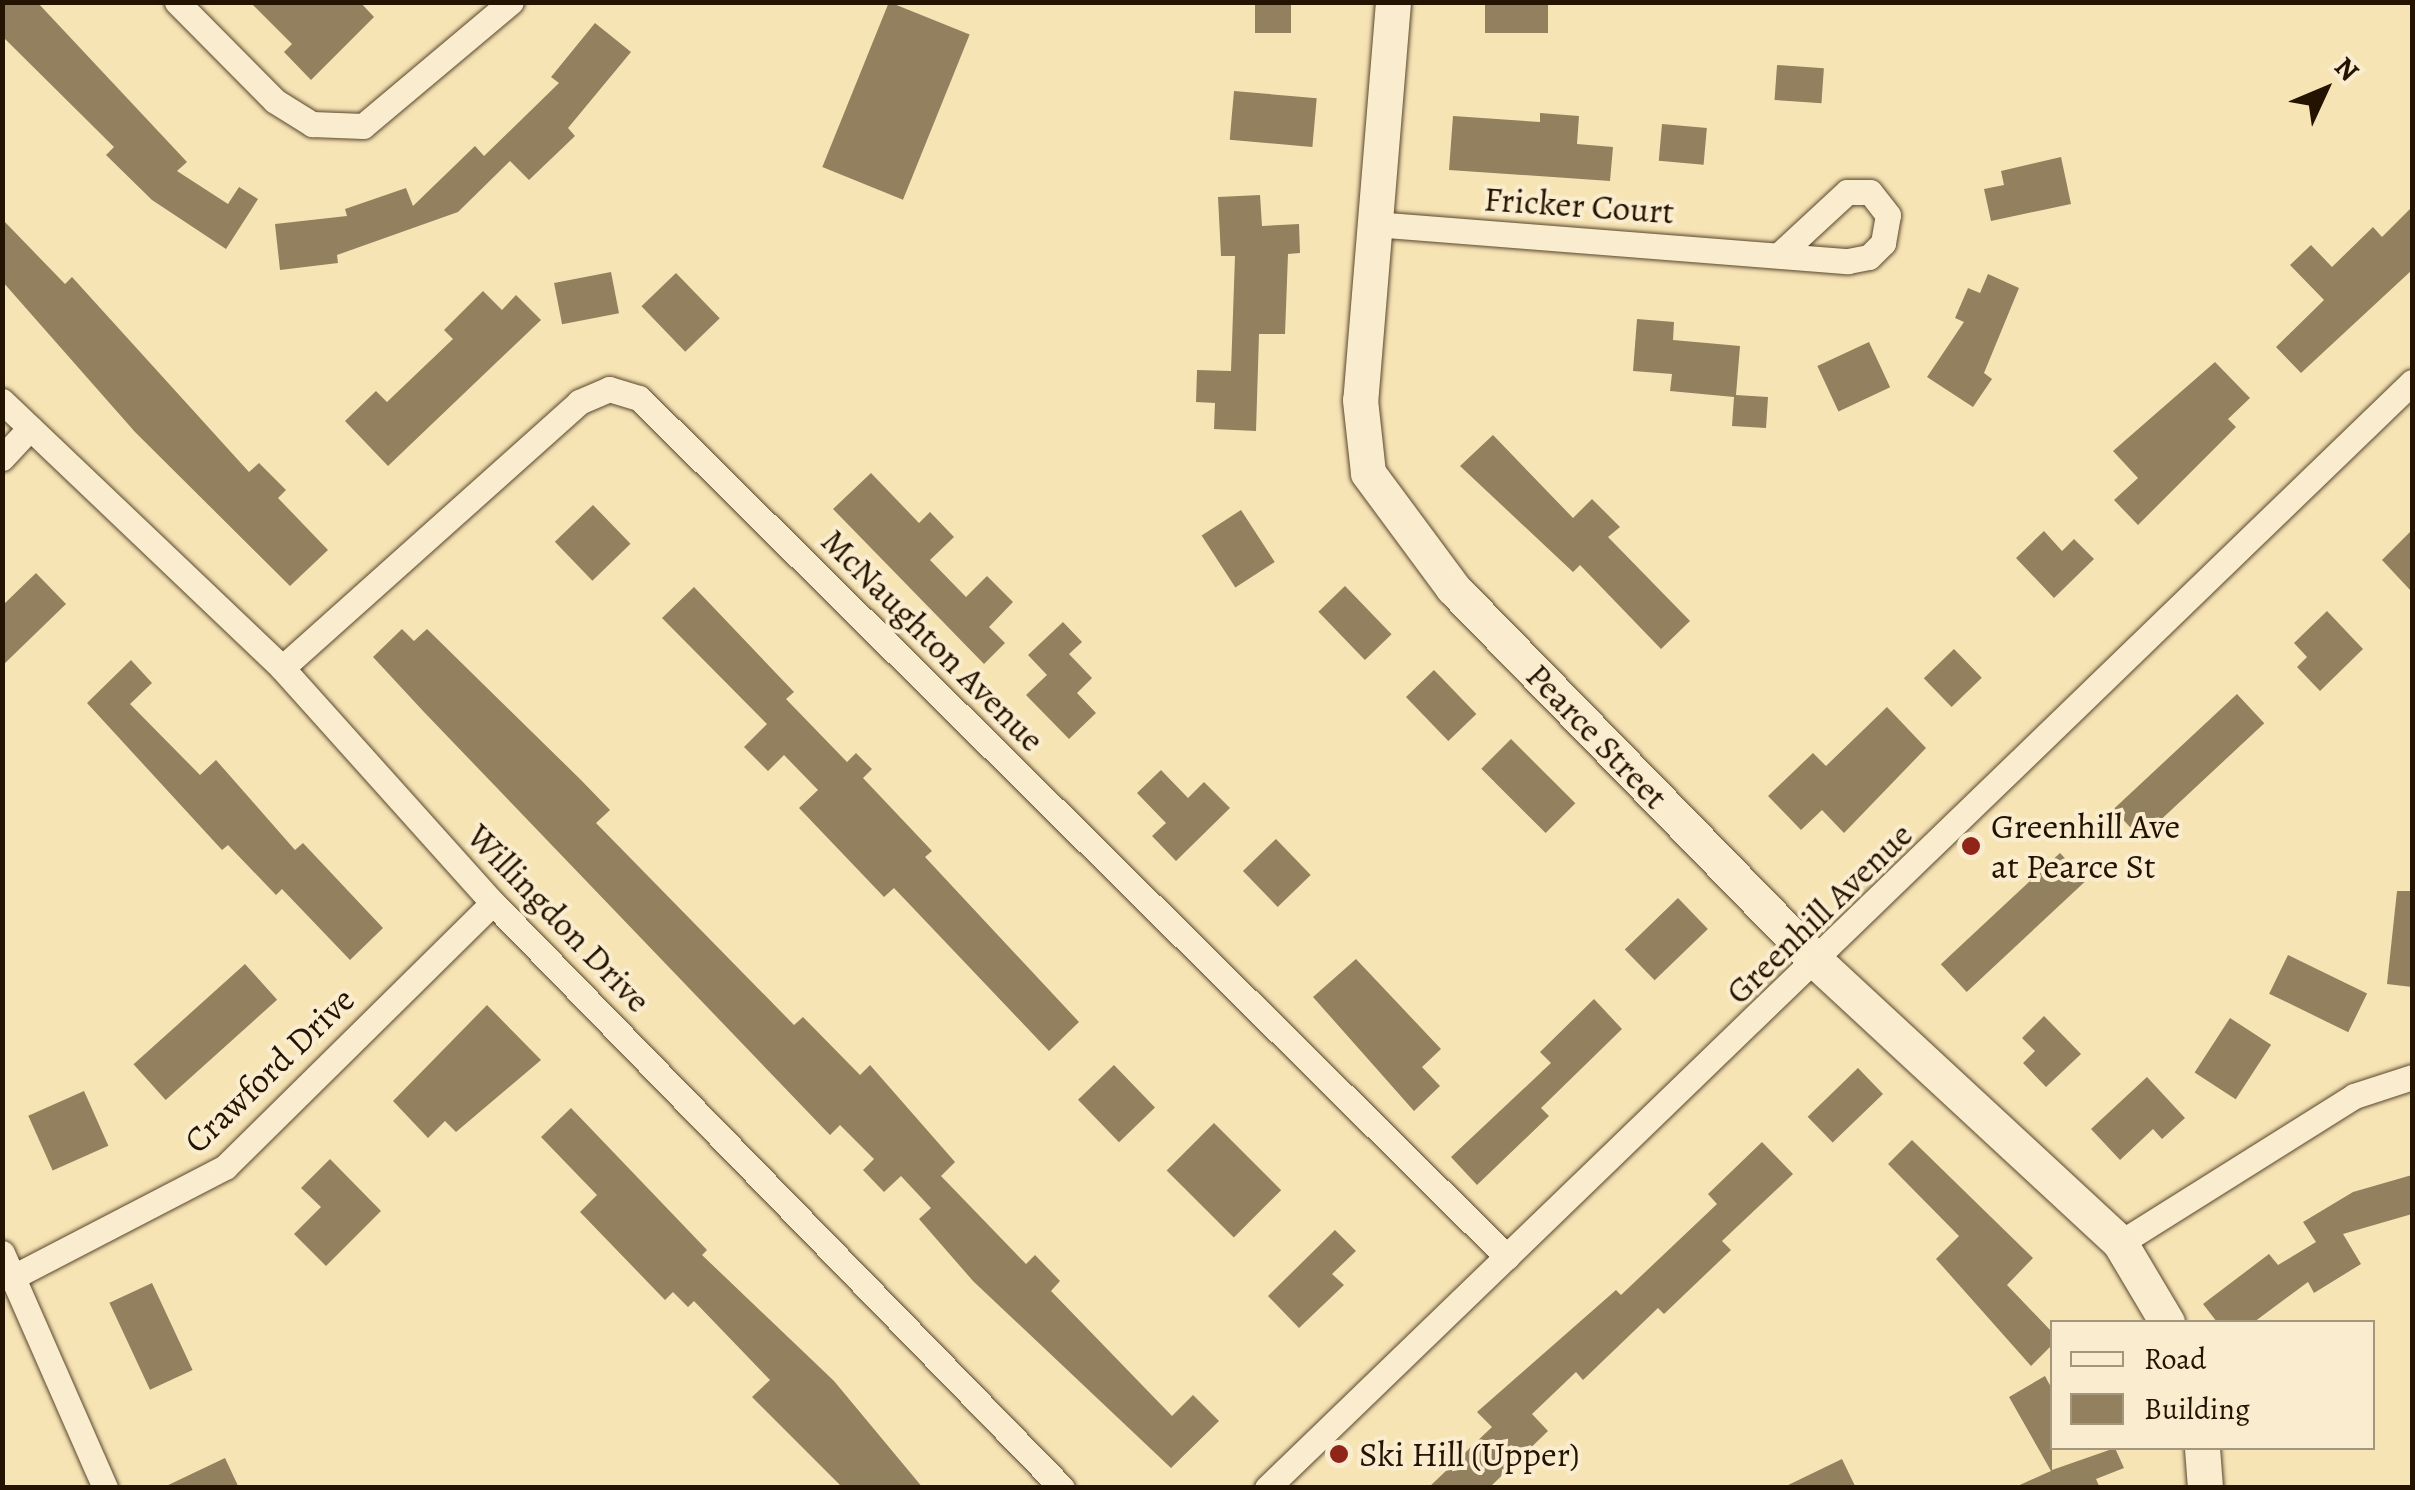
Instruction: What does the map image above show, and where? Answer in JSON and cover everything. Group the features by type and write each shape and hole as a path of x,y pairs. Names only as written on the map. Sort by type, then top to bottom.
{"street":[{"path":"177,2 275,101 312,124 363,126 511,2"},
{"name":"Pearce Street","path":"1393,2 1360,400 1368,472 1453,588 1818,964 2120,1243 2166,1320"},
{"name":"Fricker Court","path":"1374,224 1779,255"},
{"name":"Greenhill Avenue","path":"1267,1488 1818,964 2412,382"},
{"name":"McNaughton Avenue","path":"282,668 579,402 609,389 639,398 1508,1257"},
{"name":"Willingdon Drive","path":"2,401 282,668 493,903 1062,1488"},
{"path":"2,458 30,428"},
{"name":"Crawford Drive","path":"8,1265 225,1167 493,903"},
{"path":"2120,1243 2354,1096 2412,1077"},
{"path":"8,1265 105,1488"},
{"path":"2202,1450 2205,1488"}],"building":[{"path":"2,2 37,2 187,162 177,171 228,204 239,187 258,199 226,249 152,200 106,155 114,147 2,36"},
{"path":"250,2 360,2 374,17 311,80 284,52 292,44"},
{"path":"889,2 970,35 903,200 822,167"},
{"path":"1255,2 1291,2 1291,33 1255,33"},
{"path":"1485,2 1548,2 1548,33 1485,33"},
{"path":"595,23 631,52 568,128 575,136 529,180 510,161 458,212 337,255 338,263 280,270 275,224 347,216 345,209 406,188 413,206 475,146 484,156 559,83 551,77"},
{"path":"1777,65 1824,68 1821,103 1775,100"},
{"path":"1234,91 1317,98 1312,147 1230,140"},
{"path":"1540,113 1579,116 1577,144 1613,147 1610,181 1449,170 1453,116 1540,122"},
{"path":"1662,124 1707,128 1704,165 1659,161"},
{"path":"2061,157 2071,204 1991,221 1984,189 2004,185 2001,171"},
{"path":"1260,195 1262,226 1299,224 1300,253 1288,254 1285,334 1259,334 1256,431 1214,429 1215,403 1196,402 1197,370 1231,371 1235,256 1221,256 1218,197"},
{"path":"2412,207 2412,270 2301,373 2276,347 2324,300 2290,265 2311,245 2332,267 2373,227 2382,237"},
{"path":"2,219 65,284 72,277 249,472 259,463 286,490 278,498 328,550 290,586 135,432 2,281"},
{"path":"611,272 619,313 562,324 554,283"},
{"path":"676,273 720,318 685,352 641,306"},
{"path":"1988,274 2019,288 1984,373 1992,379 1973,407 1927,377 1964,322 1955,318 1968,288 1980,293"},
{"path":"483,291 502,310 516,295 541,320 388,466 345,421 376,391 387,402 453,339 444,330"},
{"path":"1637,319 1674,322 1673,340 1740,346 1736,395 1768,397 1766,428 1732,426 1734,397 1670,391 1672,374 1633,371"},
{"path":"1869,342 1890,387 1838,411 1817,366"},
{"path":"2215,362 2250,398 2228,419 2236,427 2138,525 2114,500 2138,478 2113,451"},
{"path":"1493,435 1573,518 1592,499 1620,527 1608,537 1690,621 1661,649 1580,565 1573,572 1460,466"},
{"path":"871,473 919,523 930,512 954,537 930,560 966,597 987,576 1013,602 989,627 1005,643 984,664 833,509"},
{"path":"593,505 631,544 592,581 555,542"},
{"path":"1241,510 1275,562 1235,588 1202,536"},
{"path":"2412,530 2412,592 2382,560"},
{"path":"2044,531 2062,551 2074,539 2094,559 2054,598 2016,558"},
{"path":"36,573 66,604 2,666 2,606"},
{"path":"1345,586 1392,634 1365,660 1318,612"},
{"path":"694,587 794,692 786,699 847,762 856,753 872,769 863,778 932,851 925,857 1079,1022 1049,1051 894,888 884,897 799,808 818,790 784,755 768,771 744,747 767,724 662,618"},
{"path":"2327,611 2363,649 2320,691 2297,667 2307,657 2294,643"},
{"path":"1063,622 1082,642 1069,654 1092,678 1077,693 1096,713 1069,739 1026,695 1047,675 1028,655"},
{"path":"402,629 414,641 427,629 581,780 610,810 596,823 794,1025 803,1017 860,1075 870,1065 955,1162 941,1176 1026,1264 1035,1255 1060,1281 1051,1291 1172,1416 1193,1395 1219,1421 1171,1468 973,1281 919,1219 931,1208 901,1176 884,1192 863,1170 874,1159 840,1125 830,1135 373,657"},
{"path":"1954,649 1982,678 1952,707 1924,678"},
{"path":"131,660 152,683 130,704 200,775 216,760 295,850 303,843 383,928 350,960 282,889 276,895 228,845 222,850 87,703"},
{"path":"1434,670 1476,714 1448,741 1406,697"},
{"path":"2237,694 2264,723 2141,839 2113,809"},
{"path":"1887,707 1926,748 1844,833 1822,810 1801,830 1768,796 1813,753 1826,766"},
{"path":"1511,739 1575,803 1546,833 1481,769"},
{"path":"1161,770 1188,798 1204,782 1230,808 1176,861 1152,836 1166,823 1137,793"},
{"path":"1276,839 1311,875 1278,907 1243,871"},
{"path":"2060,853 2086,881 1967,992 1941,964"},
{"path":"2397,891 2412,891 2412,987 2387,984"},
{"path":"1678,898 1708,929 1655,980 1625,949"},
{"path":"2288,955 2367,994 2348,1032 2269,994"},
{"path":"1356,959 1441,1049 1422,1067 1440,1086 1414,1111 1313,997"},
{"path":"245,964 277,1000 166,1100 134,1064"},
{"path":"1594,999 1622,1029 1541,1108 1549,1116 1477,1185 1451,1157 1551,1063 1540,1052"},
{"path":"487,1005 541,1060 456,1132 445,1121 428,1138 393,1101"},
{"path":"2044,1016 2081,1054 2046,1087 2023,1063 2035,1051 2022,1038"},
{"path":"2230,1018 2271,1045 2236,1099 2195,1073"},
{"path":"1114,1065 1155,1107 1119,1142 1078,1100"},
{"path":"1858,1068 1883,1094 1833,1143 1808,1117"},
{"path":"2147,1077 2185,1118 2162,1139 2153,1129 2120,1160 2091,1129"},
{"path":"84,1091 108,1146 53,1171 28,1116"},
{"path":"571,1108 707,1250 702,1255 834,1381 923,1488 843,1488 752,1397 770,1380 694,1301 688,1307 673,1292 665,1300 580,1212 597,1195 541,1137"},
{"path":"1214,1123 1281,1190 1234,1238 1167,1170"},
{"path":"1912,1140 2033,1258 2007,1285 2050,1330 2050,1347 2031,1366 1936,1259 1959,1236 1888,1164"},
{"path":"1762,1142 1793,1174 1722,1241 1731,1250 1664,1314 1658,1308 1583,1380 1576,1372 1532,1414 1548,1431 1489,1488 1428,1488 1492,1427 1477,1412 1616,1290 1621,1295 1717,1204 1708,1194"},
{"path":"330,1159 381,1211 326,1266 294,1234 321,1207 301,1188"},
{"path":"2412,1175 2412,1214 2343,1234 2361,1264 2314,1293 2308,1282 2257,1320 2215,1320 2203,1304 2269,1254 2278,1265 2316,1242 2303,1222 2353,1192"},
{"path":"1335,1230 1356,1251 1332,1274 1344,1285 1299,1328 1268,1296"},
{"path":"152,1283 193,1370 150,1390 109,1303"},
{"path":"2045,1376 2050,1385 2052,1470 2109,1450 2116,1450 2124,1468 2096,1479 2100,1488 2013,1488 2051,1471 2009,1397"},
{"path":"225,1458 239,1488 162,1488"},
{"path":"1842,1459 1856,1488 1782,1488"}],"place":[{"name":"Greenhill Ave at Pearce St","path":"1971,846"},
{"name":"Ski Hill (Upper)","path":"1339,1454"}]}
